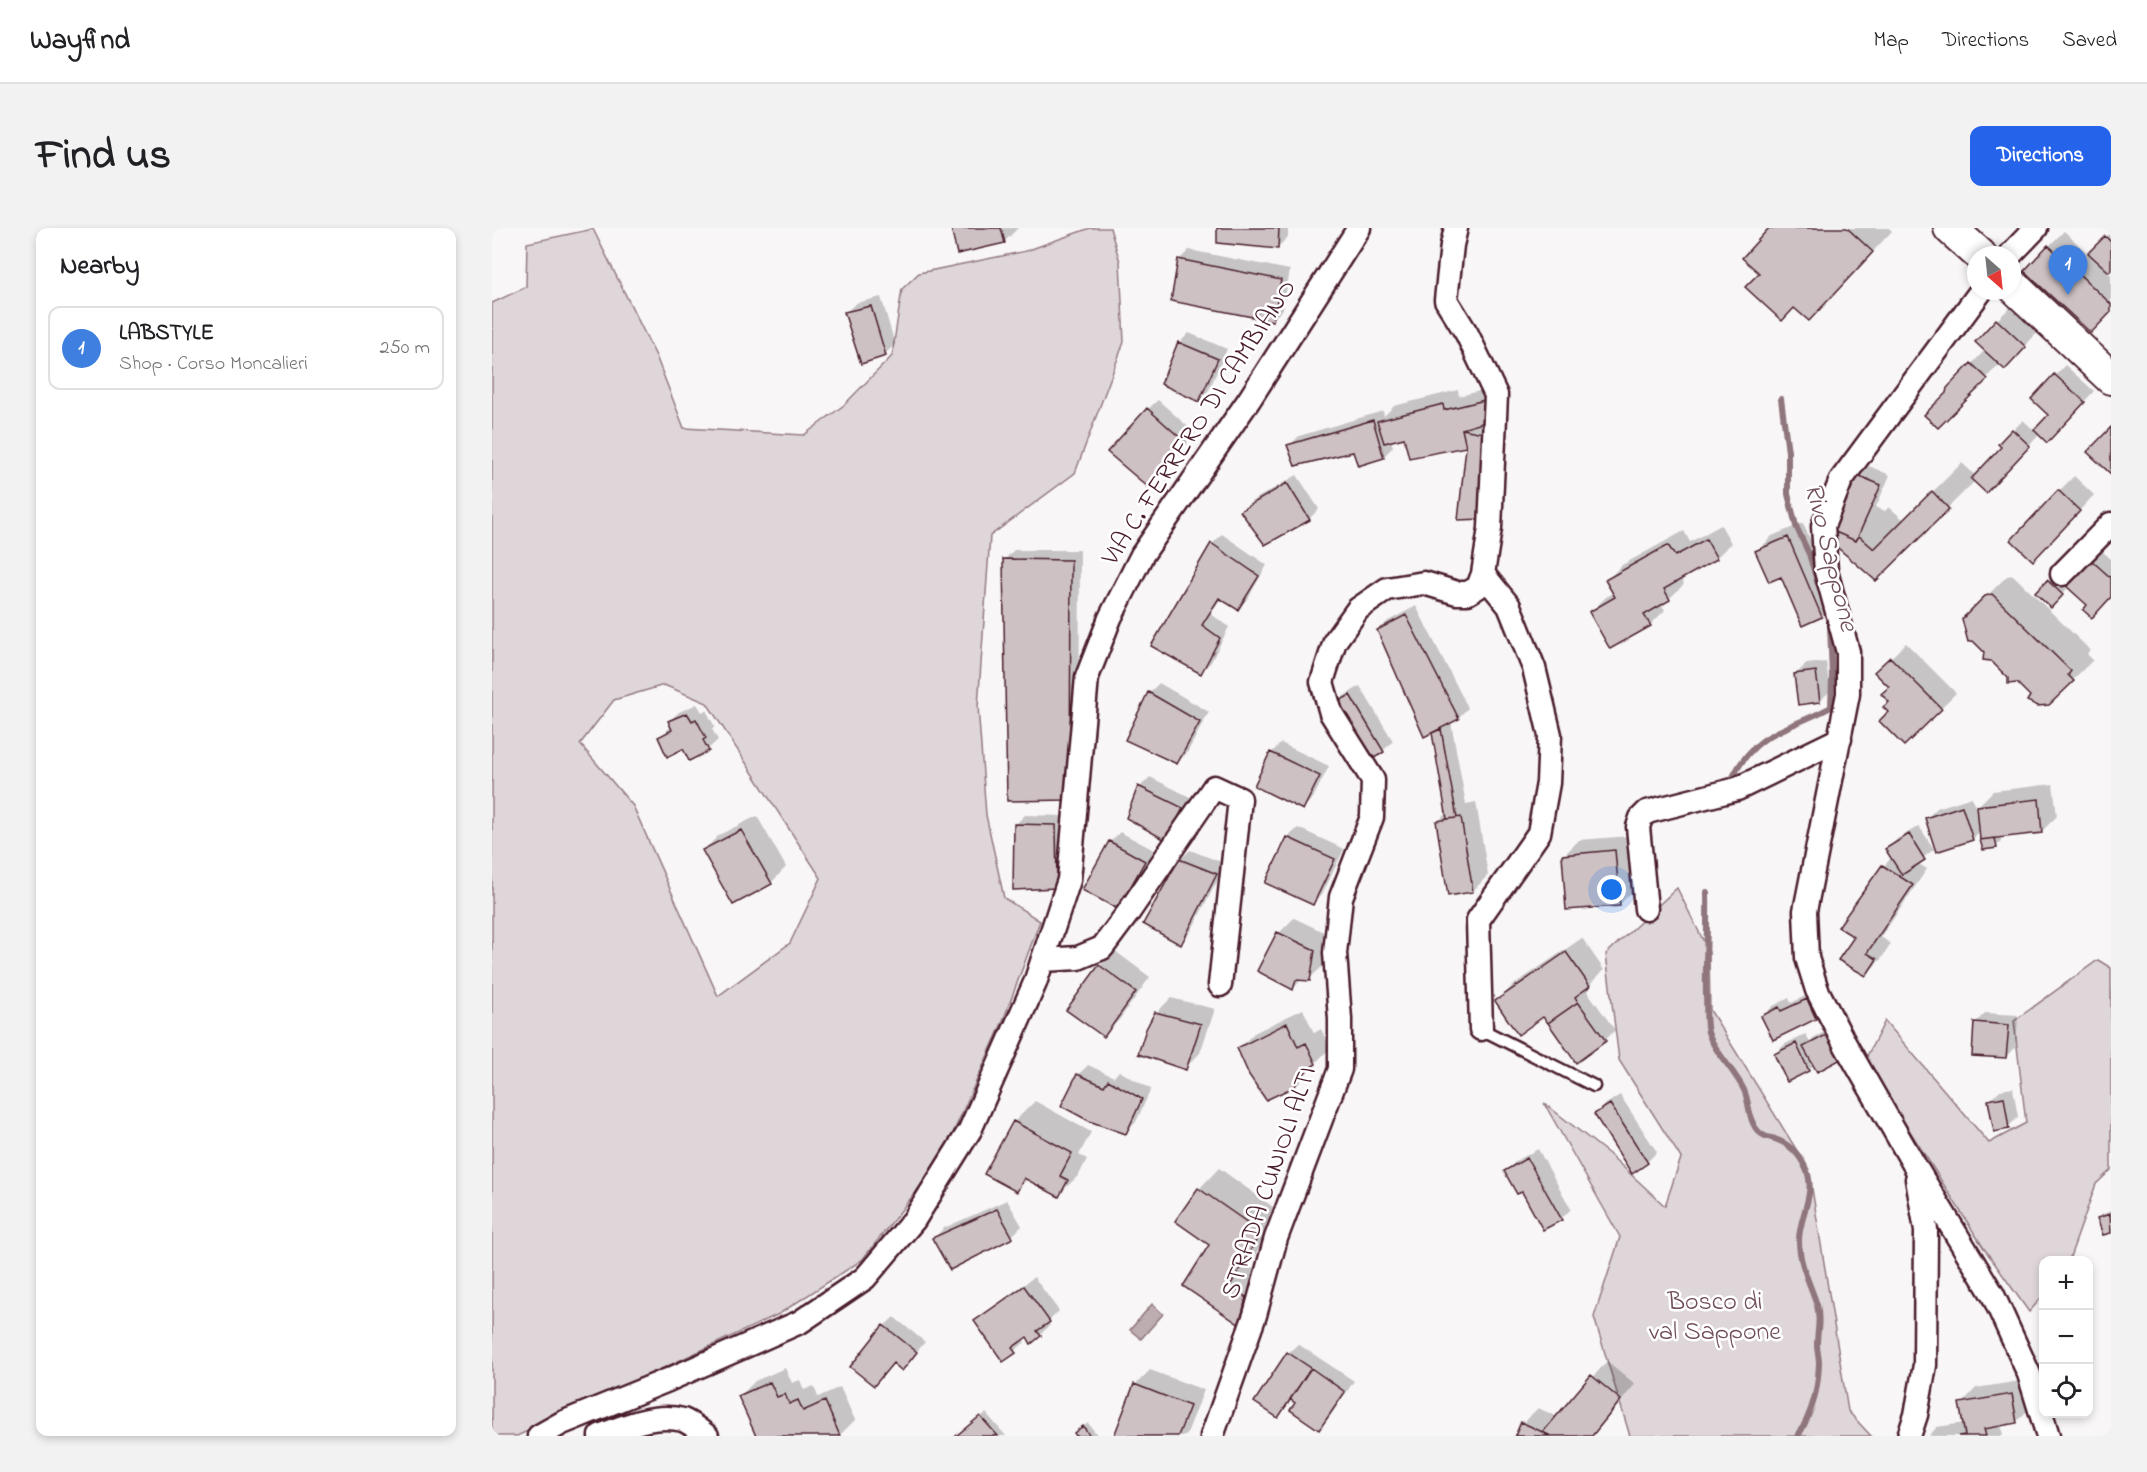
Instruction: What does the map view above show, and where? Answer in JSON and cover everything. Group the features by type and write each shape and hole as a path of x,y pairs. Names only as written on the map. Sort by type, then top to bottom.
{"main road":[{"path":"1950,228 1970,246"},
{"path":"2021,293 2111,378"}],"street":[{"name":"VIA C. FERRERO DI CAMBIANO","path":"539,1436 562,1423 800,1322 865,1278 914,1220 970,1130 1035,983 1069,880 1087,677 1110,618 1142,555 1249,400 1359,228"},
{"path":"1456,228 1446,300 1467,334 1496,395 1490,528 1483,574 1509,606 1534,668 1550,735 1548,783 1539,832 1478,920 1481,1029"},
{"path":"2019,246 2036,228"},
{"path":"1974,300 1841,480 1823,526 1826,571 1848,652 1848,694 1805,911 1807,958 1817,990 1846,1046 1993,1295 2029,1374 2048,1436"},
{"path":"2062,574 2111,524"},
{"name":"STRADA CUNIOLI ALTI","path":"1212,1436 1255,1314 1276,1238 1340,1069 1340,1019 1335,953 1341,897 1372,817 1373,780 1331,713 1322,682 1335,641 1358,609 1387,589 1424,583 1457,593 1468,593 1478,587 1483,574"},
{"path":"1646,909 1638,827 1641,818 1647,812 1737,789 1840,740"},
{"path":"1042,960 1078,958 1102,948 1214,787 1240,800 1220,985"},
{"path":"1914,1429 1925,1365 1926,1254 1926,1230 1916,1168"},
{"path":"600,1436 632,1424 672,1418 685,1421 706,1436"}],"lane":[{"path":"1481,1029 1594,1086"}],"green space":[{"path":"1090,228 1110,228 1120,262 1124,342 1075,473 990,536 978,706 986,815 1004,898 1040,921 1003,1021 941,1160 862,1260 779,1314 517,1436 492,1436 492,303 526,287 527,243 593,229 656,356 684,428 804,435 844,405 892,356 902,289 919,273 1026,251","holes":["664,685 707,703 821,878 790,943 718,996 633,806 580,744 614,700"]},
{"name":"Bosco di val Sappone","path":"1677,888 1709,952 1710,1010 1809,1170 1848,1411 1871,1436 1630,1436 1594,1317 1620,1237 1544,1103 1609,1154 1665,1206 1681,1158 1619,1060 1606,954"},
{"path":"2098,960 2111,968 2111,1170 2096,1184 2070,1256 2039,1256 2039,1301 2029,1312 1983,1247 1865,1060 1885,1021 1989,1143 2026,1123 2014,1021"}],"shaded area":[{"path":"1152,1304 1163,1314 1141,1339 1130,1330"}],"building":[{"path":"951,228 1001,228 1005,243 957,254"},
{"path":"1217,228 1279,228 1278,249 1217,243"},
{"path":"1769,228 1847,228 1873,252 1809,321 1794,308 1782,321 1745,287 1759,273 1742,258"},
{"path":"2105,236 2111,242 2111,270 2109,272 2088,253"},
{"path":"2048,245 2111,304 2111,312 2091,333 2024,271"},
{"path":"1178,259 1281,280 1273,321 1171,301"},
{"path":"871,306 886,356 861,364 844,312"},
{"path":"1996,319 2026,347 2005,370 1975,342"},
{"path":"1178,342 1218,359 1199,402 1161,384"},
{"path":"1971,363 1988,379 1938,428 1924,415"},
{"path":"2054,374 2085,402 2047,443 2034,430 2048,415 2031,399"},
{"path":"1485,400 1489,421 1462,429 1466,447 1409,458 1404,438 1384,443 1377,421 1443,404 1444,410"},
{"path":"1147,408 1186,443 1148,487 1107,452"},
{"path":"1373,420 1384,458 1358,466 1353,452 1295,466 1287,445"},
{"path":"2111,427 2111,474 2087,452"},
{"path":"1462,429 1489,434 1484,519 1458,520 1466,447"},
{"path":"2012,429 2030,446 1986,493 1971,479 2001,447 1998,444"},
{"path":"1857,475 1881,485 1856,541 1833,531"},
{"path":"1287,483 1310,520 1265,545 1240,511"},
{"path":"2058,490 2080,511 2033,561 2011,540"},
{"path":"1932,491 1949,509 1876,581 1831,542 1833,531 1856,541 1859,536 1874,549"},
{"path":"1788,537 1822,617 1802,626 1781,577 1769,582 1755,551"},
{"path":"1706,539 1717,559 1664,589 1670,600 1644,615 1651,626 1610,649 1589,612 1615,597 1605,580 1668,545 1675,556"},
{"path":"1211,543 1259,576 1238,610 1219,598 1202,625 1220,638 1201,674 1151,646"},
{"path":"1003,559 1071,560 1070,800 1007,801"},
{"path":"2091,560 2111,578 2111,597 2092,618 2083,610 2087,605 2066,586"},
{"path":"2047,580 2063,595 2051,608 2035,593"},
{"path":"1992,594 2071,671 2068,675 2074,681 2049,705 2038,706 2027,701 2030,696 2017,683 2008,684 2008,678 1991,661 1983,660 1984,652 1973,641 1968,642 1962,619 1985,596"},
{"path":"1406,615 1459,719 1424,737 1377,630"},
{"path":"1890,657 1942,709 1904,746 1879,721 1888,712 1883,707 1889,702 1881,694 1889,687 1874,672"},
{"path":"1816,671 1820,702 1798,705 1794,674"},
{"path":"1148,692 1200,722 1177,764 1125,740"},
{"path":"1350,695 1384,752 1366,763 1332,705"},
{"path":"687,713 692,721 696,719 706,738 703,740 709,751 689,761 683,749 667,757 658,737 672,730 668,721"},
{"path":"1441,729 1457,818 1447,819 1432,733"},
{"path":"1270,752 1320,776 1303,810 1254,786"},
{"path":"1138,786 1183,808 1167,841 1126,818"},
{"path":"2039,799 2042,833 1980,840 1977,806"},
{"path":"1962,806 1973,840 1936,852 1925,818"},
{"path":"1461,817 1473,892 1448,896 1436,821"},
{"path":"1014,824 1056,825 1057,888 1013,890"},
{"path":"741,830 772,884 733,905 702,850"},
{"path":"1909,834 1925,860 1902,875 1885,849"},
{"path":"1287,837 1335,859 1313,905 1265,883"},
{"path":"1995,838 1997,848 1983,850 1980,840"},
{"path":"1109,841 1145,861 1118,909 1082,890"},
{"path":"1615,850 1620,906 1566,910 1562,855"},
{"path":"1179,859 1217,874 1181,945 1143,924"},
{"path":"1882,865 1913,885 1867,953 1877,959 1866,976 1838,960 1854,937 1838,927"},
{"path":"1277,932 1315,950 1310,981 1296,980 1293,990 1257,971"},
{"path":"1566,952 1590,986 1575,997 1578,1002 1548,1023 1543,1017 1518,1035 1495,1001"},
{"path":"1099,965 1136,992 1104,1037 1066,1010"},
{"path":"1807,999 1816,1019 1773,1040 1761,1016 1779,1007 1781,1011"},
{"path":"1578,1002 1606,1041 1576,1063 1548,1023"},
{"path":"1155,1012 1201,1024 1186,1070 1138,1054 1146,1029"},
{"path":"1974,1022 2009,1025 2006,1058 1972,1056"},
{"path":"1287,1023 1298,1047 1306,1043 1316,1064 1308,1069 1294,1087 1266,1100 1249,1075 1237,1048"},
{"path":"1832,1032 1845,1057 1817,1072 1803,1047"},
{"path":"1796,1043 1809,1071 1787,1082 1774,1054"},
{"path":"1077,1074 1104,1086 1108,1080 1142,1099 1126,1134 1089,1121 1061,1106"},
{"path":"2004,1097 2009,1129 1994,1132 1988,1100"},
{"path":"1610,1104 1648,1163 1632,1174 1594,1114"},
{"path":"1013,1121 1072,1153 1060,1176 1068,1180 1059,1197 1024,1178 1017,1192 984,1174"},
{"path":"1527,1158 1562,1220 1543,1230 1522,1192 1517,1194 1504,1171"},
{"path":"1198,1188 1261,1232 1230,1286 1246,1297 1240,1325 1183,1286 1209,1245 1175,1221"},
{"path":"997,1209 1013,1238 950,1270 932,1238"},
{"path":"2110,1214 2111,1233 2103,1235 2097,1218"},
{"path":"1024,1286 1050,1322 1037,1331 1041,1336 1031,1344 1027,1337 1012,1348 1016,1353 1003,1362 974,1321"},
{"path":"883,1325 917,1352 902,1371 893,1363 874,1386 850,1367"},
{"path":"1287,1352 1311,1368 1278,1418 1254,1402"},
{"path":"1311,1368 1345,1392 1319,1430 1290,1410 1295,1403 1290,1399"},
{"path":"1591,1375 1621,1400 1592,1436 1548,1436 1543,1432"},
{"path":"770,1382 777,1397 785,1394 789,1404 798,1400 803,1411 825,1401 840,1436 756,1436 738,1396"},
{"path":"1134,1384 1190,1406 1178,1436 1114,1436"},
{"path":"2012,1394 2017,1423 1984,1429 1986,1436 1958,1436 1965,1435 1959,1403"},
{"path":"980,1416 998,1436 956,1436"},
{"path":"1521,1422 1549,1435 1515,1436"},
{"path":"1083,1426 1090,1436 1076,1436 1074,1433"}],"waterway":[{"name":"Rivo Sappone","path":"1781,399 1788,452 1788,494 1796,526 1809,554 1818,584"},
{"name":"Rivo Sappone","path":"1732,779 1741,763 1763,741 1774,733 1831,707 1830,625"},
{"name":"Rivo Sappone","path":"1707,892 1706,1019 1708,1032 1714,1046 1744,1090 1755,1128 1763,1135 1780,1141 1794,1151 1804,1164 1809,1178 1809,1196 1800,1231 1799,1249 1817,1305 1819,1363 1813,1401 1798,1436"}],"place":[{"name":"LABSTYLE","path":"2068,295"}]}
